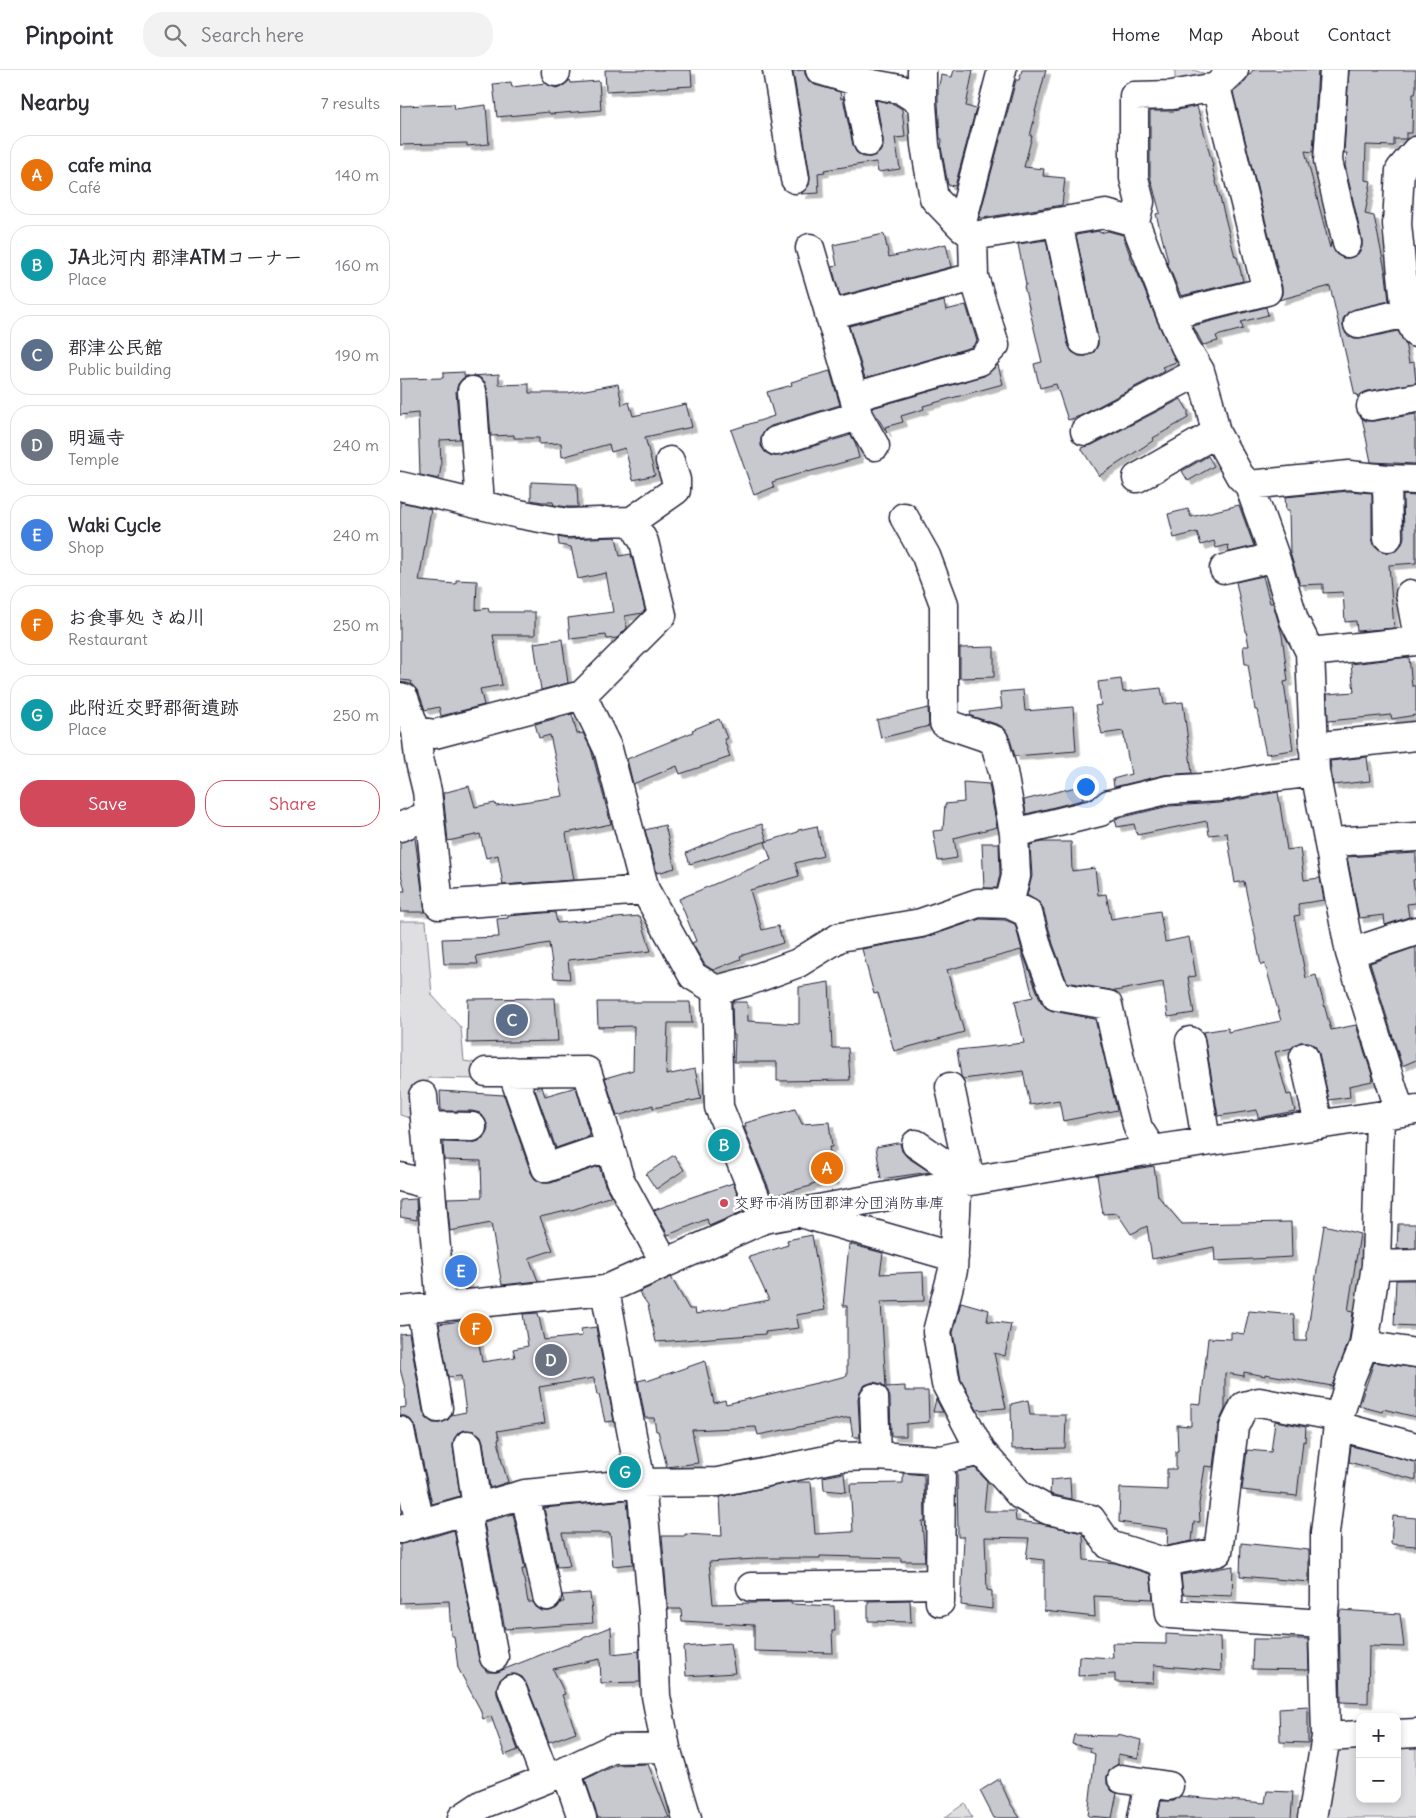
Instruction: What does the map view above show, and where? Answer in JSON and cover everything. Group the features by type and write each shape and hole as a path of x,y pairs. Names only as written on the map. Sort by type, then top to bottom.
{"street":[{"path":"777,70 795,179"},
{"path":"820,70 856,81 900,89 922,103"},
{"path":"922,70 925,145 934,198 967,231"},
{"path":"776,441 856,407 980,361 995,345 974,277 967,231 1002,70"},
{"path":"1334,70 1328,161 1347,243"},
{"path":"1171,315 1267,291 1225,78 1172,95 1134,96 1134,178 1140,202 1135,222 1171,315 1185,346 1200,371 1216,433 1240,476 1249,485 1275,557 1294,620 1310,652 1313,690 1314,759 1350,953 1399,1113 1364,1345 1351,1377 1339,1421 1325,1533 1323,1624 1326,1737 1312,1818"},
{"path":"856,81 868,142"},
{"path":"1358,324 1412,313 1397,224 1400,170 1416,151"},
{"path":"967,231 1058,223 1106,214 1135,222"},
{"path":"1058,223 1084,341"},
{"path":"810,248 856,407 875,446"},
{"path":"830,315 974,277"},
{"path":"1085,431 1200,371"},
{"path":"472,391 480,504"},
{"path":"1371,406 1416,398"},
{"path":"1138,478 1216,433"},
{"path":"400,486 567,523 632,520 676,490 676,480 670,461"},
{"path":"1249,485 1349,476 1416,480"},
{"path":"1387,479 1388,537"},
{"path":"904,517 926,556 944,604 944,723 994,740 1003,772 1014,833 1016,876 1009,904"},
{"path":"416,731 434,734 582,695 662,615 644,542 632,520"},
{"path":"1224,569 1275,557"},
{"path":"1410,594 1416,627"},
{"path":"1310,652 1416,642"},
{"path":"582,695 608,749 645,890 693,976 716,990 749,981 798,963 840,937 921,923 978,903 1009,904 1028,913 1038,949 1056,996 1108,1005 1138,1128 1152,1150"},
{"path":"400,698 404,698 416,731 419,758 427,791 428,815 439,905 645,890"},
{"path":"1014,833 1100,812 1109,804 1167,790 1219,787 1265,778 1314,759 1416,736"},
{"path":"400,827 428,815"},
{"path":"1330,842 1416,837"},
{"path":"1350,953 1416,931"},
{"path":"716,990 719,1107 764,1218"},
{"path":"1190,1041 1206,1142"},
{"path":"1304,1058 1319,1125"},
{"path":"610,1146 546,1168 499,1071 587,1070 610,1146 620,1180 664,1263"},
{"path":"950,1087 966,1166 959,1178 953,1270 937,1332 946,1384 981,1451 1020,1495 1048,1510 1091,1520 1109,1545 1164,1562 1218,1552 1234,1427 1244,1406 1259,1402 1339,1421 1416,1447"},
{"path":"422,1096 430,1185 421,1309 438,1408"},
{"path":"421,1309 605,1290 764,1218 959,1178 1399,1113"},
{"path":"426,1126 472,1127"},
{"path":"916,1144 959,1178"},
{"path":"400,1177 430,1185"},
{"path":"798,1212 954,1257"},
{"path":"1376,1265 1416,1264"},
{"path":"605,1290 657,1581 654,1613 656,1696 666,1748 688,1818"},
{"path":"1364,1345 1416,1353"},
{"path":"874,1398 876,1456"},
{"path":"400,1431 410,1526 525,1494 641,1483 718,1482 842,1457 876,1456 941,1460 981,1451"},
{"path":"468,1445 472,1510 494,1657"},
{"path":"751,1587 812,1594 940,1593 941,1460"},
{"path":"525,1494 547,1596"},
{"path":"1164,1562 1170,1614 1323,1624"},
{"path":"512,1689 556,1775 582,1818"},
{"path":"1401,1734 1416,1733"},
{"path":"1326,1737 1356,1735"},
{"path":"462,1818 483,1804 556,1775 612,1749 666,1748"},
{"path":"1122,1779 1159,1785 1142,1818"}],"shaded area":[{"path":"1175,70 1193,70 1206,74 1212,84 1175,91"},
{"path":"400,921 426,921 432,995 461,1028 464,1061 477,1063 477,1079 428,1078 427,1088 416,1120 400,1115"},
{"path":"1416,1733 1416,1818 1316,1818 1326,1737 1356,1736 1356,1803 1401,1803 1401,1734"},
{"path":"965,1803 972,1818 944,1818"}],"building":[{"path":"605,70 691,70 692,86 606,91"},
{"path":"805,70 809,81 815,85 840,92 853,145 856,152 863,157 871,157 879,153 883,147 876,100 894,104 902,109 905,137 895,138 900,169 878,172 876,162 824,170 825,172 818,173 819,193 801,194 809,185 810,176 793,71"},
{"path":"954,70 973,70 966,106 976,109 955,186 948,185 941,147 942,139 940,139 938,102 941,75 952,77"},
{"path":"1022,70 1046,70 1024,167 1044,169 1043,176 1065,178 1062,205 979,218 1016,80 1019,80"},
{"path":"1253,70 1318,70 1313,152 1305,151 1330,248 1331,242 1336,254 1343,258 1350,258 1358,254 1362,247 1362,240 1345,165 1347,153 1344,153 1349,70 1416,70 1412,133 1406,133 1406,139 1394,139 1394,146 1366,145 1365,180 1371,181 1365,214 1374,216 1386,275 1389,301 1348,312 1343,319 1343,327 1346,334 1354,339 1398,331 1405,343 1409,363 1414,362 1416,383 1368,391 1361,394 1358,398 1357,394 1355,395 1330,286 1279,300 1282,295 1282,287 1233,92 1241,86"},
{"path":"570,80 571,83 599,81 601,110 497,117 493,84 511,82 512,87 546,83 556,88 563,86"},
{"path":"454,104 455,109 486,105 489,144 467,146 467,143 400,145 400,106"},
{"path":"1197,106 1235,257 1237,257 1243,281 1181,296 1167,262 1156,214 1160,213 1150,176 1150,111 1173,111"},
{"path":"1099,231 1100,233 1108,231 1123,235 1133,264 1176,362 1162,367 1165,371 1080,416 1068,420 1056,384 1040,388 1034,364 1042,362 1024,286 1026,285 1018,244 1046,240 1068,344 1072,352 1079,356 1086,356 1094,352 1098,345 1098,338 1076,235"},
{"path":"884,234 889,257 946,244 951,267 840,296 832,267 837,266 833,245"},
{"path":"944,301 946,310 966,305 977,341 972,347 865,378 849,326"},
{"path":"1266,307 1268,315 1241,322 1243,329 1216,336 1218,341 1203,345 1193,326"},
{"path":"998,365 1003,384 923,406 924,409 901,416 903,422 885,427 887,433 872,408 984,376"},
{"path":"830,371 840,405 771,426 765,430 761,437 761,446 765,452 772,456 780,456 851,435 859,458 772,482 774,487 754,495 731,430 774,416 767,392 792,385 791,382"},
{"path":"464,372 464,376 469,376 463,378 458,384 456,392 460,439 440,440 441,466 439,479 420,475 418,413 400,415 400,379 443,378 443,373"},
{"path":"499,374 499,385 529,384 529,393 569,393 618,384 622,405 629,402 633,416 686,404 692,427 645,437 655,475 633,480 625,448 611,452 609,444 562,457 561,443 539,444 539,438 514,438 514,435 491,436 485,382 479,377 473,376"},
{"path":"1181,399 1188,411 1188,418 1153,438 1154,440 1099,476 1081,448 1092,445"},
{"path":"1416,414 1416,464 1371,462 1362,418 1366,421 1374,421"},
{"path":"1208,456 1214,466 1188,481 1182,471"},
{"path":"531,482 577,484 578,507 554,505 553,502 531,500"},
{"path":"1349,491 1372,493 1372,538 1374,545 1388,553 1396,551 1402,544 1404,537 1403,495 1416,496 1416,563 1389,565 1394,628 1357,631 1356,621 1345,622 1343,592 1323,593 1323,584 1300,585 1290,553 1289,511 1286,511 1285,497"},
{"path":"400,502 431,509 419,581 456,584 456,580 477,581 476,610 488,608 489,612 535,612 535,635 493,635 502,685 480,689 484,705 441,716 439,707 425,710 419,693 411,681 400,680"},
{"path":"1239,505 1254,546 1229,552 1228,545 1216,548 1214,541 1201,545 1197,532 1174,538 1168,514 1188,509 1191,517"},
{"path":"558,537 567,539 616,537 620,556 631,554 645,610 642,613 625,616 627,628 617,638 607,639 606,635 570,639 568,618 613,612 606,573 578,579 571,547 559,545"},
{"path":"1263,576 1270,603 1273,603 1282,635 1288,681 1284,682 1293,750 1266,754 1257,710 1255,710 1248,664 1245,664 1243,646 1249,646 1236,582"},
{"path":"562,639 568,683 541,690 534,643"},
{"path":"994,647 994,677 960,678 960,648"},
{"path":"1409,657 1412,686 1416,686 1416,715 1392,719 1391,715 1328,721 1327,694 1354,692 1351,664"},
{"path":"1121,679 1123,692 1161,688 1164,704 1183,702 1192,773 1164,775 1114,787 1113,779 1131,774 1123,731 1102,734 1095,706 1101,705 1098,682"},
{"path":"1023,690 1025,711 1073,707 1076,751 1015,756 1005,729 999,725 971,716 970,712 1002,708 1000,692"},
{"path":"928,708 929,726 881,738 877,720"},
{"path":"572,714 577,734 583,733 591,749 611,824 566,833 574,880 503,885 498,855 486,858 480,834 448,841 443,793 469,786 475,807 495,803 496,806 563,796 550,735 539,738 535,724"},
{"path":"719,719 727,738 724,739 730,757 680,774 677,766 633,784 627,759 693,732 692,730"},
{"path":"1367,757 1370,781 1333,785 1330,761"},
{"path":"963,782 989,784 997,827 954,838 957,858 938,861 933,831 943,830 945,804 964,802"},
{"path":"1080,786 1083,800 1026,814 1024,800"},
{"path":"1278,792 1287,850 1300,848 1304,880 1320,878 1324,900 1298,904 1300,915 1294,916 1306,978 1316,975 1331,1030 1356,1025 1373,1078 1372,1081 1349,1086 1350,1097 1329,1100 1319,1053 1315,1046 1309,1042 1300,1042 1292,1048 1275,1052 1287,1095 1291,1094 1295,1111 1258,1118 1257,1110 1218,1116 1203,1032 1228,1028 1228,1032 1281,1021 1265,964 1261,965 1244,881 1235,883 1227,833 1209,835 1207,821 1137,835 1134,824 1117,827 1115,819 1169,806 1220,803"},
{"path":"762,824 767,841 690,864 686,853 733,833"},
{"path":"665,825 675,868 657,873 645,830"},
{"path":"817,826 823,856 795,863 799,876 750,890 762,930 778,926 783,943 740,956 741,959 713,970 705,965 692,943 696,941 679,899 771,860 765,842 798,832 798,830"},
{"path":"415,838 425,912 400,912 400,891 405,891 400,870 400,842"},
{"path":"1042,842 1071,842 1072,871 1095,868 1098,895 1106,894 1111,919 1160,911 1165,942 1189,937 1196,976 1188,977 1194,1013 1168,1017 1163,982 1115,991 1067,982 1053,944 1043,908 1040,903 1027,895 1032,876 1030,845"},
{"path":"982,843 999,843 1000,874 997,888 984,888"},
{"path":"1416,853 1416,879 1413,880 1416,903 1407,904 1409,917 1385,925 1384,915 1359,918 1347,857"},
{"path":"555,912 557,923 640,916 651,951 568,960 570,979 554,978 549,943 476,956 478,964 444,964 442,939 499,937 497,919 508,918 508,916"},
{"path":"980,919 1005,920 1015,924 1023,954 1041,1002 1046,1008 1095,1019 1117,1110 1063,1121 1059,1100 1030,1105 1023,1071 963,1079 961,1076 957,1050 1024,1043 1015,1001 1033,997 1021,950 947,970 964,1032 894,1051 878,993 874,994 862,949 924,938"},
{"path":"1416,947 1416,1060 1402,1066 1370,963"},
{"path":"829,982 832,1048 848,1048 850,1080 777,1081 777,1062 734,1062 735,1035 733,1035 732,1002 747,1002 748,1021 799,1024 799,987"},
{"path":"555,998 558,1041 467,1043 468,999"},
{"path":"597,1002 690,1002 692,1023 668,1023 666,1075 695,1069 701,1099 653,1108 653,1105 617,1116 605,1078 633,1070 634,1026 598,1027"},
{"path":"542,1087 545,1096 576,1087 590,1136 556,1148 535,1090"},
{"path":"440,1091 504,1095 531,1173 535,1179 543,1183 551,1183 599,1166 611,1196 575,1209 540,1217 553,1250 529,1258 538,1281 502,1285 491,1223 450,1231 447,1198 482,1197 481,1161 444,1160 443,1142 472,1143 479,1141 486,1135 488,1127 480,1113 472,1111 441,1111"},
{"path":"795,1109 802,1124 829,1122 832,1147 829,1147 835,1180 811,1184 811,1186 772,1196 744,1127 746,1127 745,1123"},
{"path":"900,1143 902,1151 907,1157 930,1172 881,1179 876,1147"},
{"path":"674,1155 684,1170 656,1189 646,1174"},
{"path":"1154,1166 1158,1196 1182,1224 1291,1222 1292,1257 1215,1261 1214,1247 1152,1259 1147,1226 1131,1234 1117,1213 1103,1214 1097,1175"},
{"path":"733,1183 744,1211 709,1226 707,1219 668,1235 654,1210"},
{"path":"416,1199 417,1220 400,1217 400,1200"},
{"path":"1398,1224 1416,1224 1416,1248 1397,1249"},
{"path":"1324,1225 1360,1234 1348,1311 1353,1312 1349,1341 1332,1386 1265,1374 1265,1376 1244,1372 1244,1376 1225,1373 1225,1409 1218,1425 1213,1467 1205,1466 1199,1504 1200,1522 1194,1522 1192,1541 1167,1546 1168,1529 1119,1522 1120,1488 1167,1490 1167,1469 1176,1469 1176,1451 1178,1451 1177,1425 1191,1426 1191,1403 1201,1404 1208,1338 1231,1339 1231,1332 1244,1334 1249,1311 1294,1315 1295,1341 1306,1341"},
{"path":"812,1235 825,1310 796,1315 799,1328 765,1332 766,1334 656,1342 648,1305 639,1292 671,1277 689,1309 695,1309 696,1314 769,1300 749,1257 788,1245 787,1240"},
{"path":"849,1244 883,1253 880,1274 923,1272 924,1301 881,1302 886,1387 905,1386 905,1391 928,1391 929,1422 906,1424 906,1436 891,1436 890,1397 882,1384 873,1382 865,1385 860,1391 858,1399 860,1437 853,1437 850,1417 758,1435 756,1427 692,1430 698,1463 667,1467 654,1418 645,1418 638,1381 646,1379 647,1381 705,1361 714,1403 725,1400 726,1404 847,1376 847,1306 843,1306"},
{"path":"453,1260 465,1260 469,1288 455,1290"},
{"path":"1396,1280 1415,1280 1416,1326 1394,1325"},
{"path":"961,1302 989,1310 987,1321 1011,1324 1005,1356 994,1353 1006,1408 977,1410 961,1379 953,1333"},
{"path":"538,1313 544,1340 582,1336 581,1329 596,1327 614,1421 605,1422 594,1378 539,1387 545,1423 497,1431 500,1439 498,1439 502,1462 508,1482 490,1488 481,1436 474,1431 465,1430 459,1432 454,1439 453,1447 460,1496 432,1504 415,1427 411,1420 405,1416 400,1416 400,1408 406,1407 405,1388 400,1369 400,1334 409,1333 423,1411 426,1418 433,1423 440,1423 448,1420 451,1415 466,1412 461,1376 448,1377 439,1324 475,1319 482,1362 515,1357 513,1349 528,1346 523,1314"},
{"path":"1374,1362 1416,1368 1416,1417 1383,1409 1382,1412 1359,1406"},
{"path":"936,1399 943,1412 933,1412"},
{"path":"1028,1400 1030,1415 1066,1415 1065,1448 1012,1449 1011,1404"},
{"path":"1275,1421 1306,1427 1297,1496 1242,1490 1247,1450 1271,1452"},
{"path":"1351,1446 1416,1462 1416,1480 1349,1462"},
{"path":"975,1468 987,1481 984,1511 1015,1511 1016,1521 1043,1524 1082,1533 1084,1560 1115,1563 1150,1574 1153,1599 1094,1596 1095,1617 1044,1611 1044,1560 1026,1558 1029,1538 985,1537 987,1590 992,1591 992,1609 961,1605 964,1537 958,1537 957,1472"},
{"path":"844,1473 846,1492 824,1490 823,1477"},
{"path":"903,1473 924,1475 925,1521 922,1521 925,1561 901,1561 901,1558 820,1556 820,1558 755,1558 709,1562 713,1604 791,1602 791,1604 834,1606 835,1631 832,1631 833,1653 754,1651 754,1625 682,1621 681,1609 668,1609 662,1536 685,1536 685,1534 722,1536 720,1497 794,1482 811,1482 815,1534 853,1532 850,1484 903,1483"},
{"path":"1070,1478 1071,1499 1050,1494 1051,1480"},
{"path":"627,1500 633,1564 613,1566 610,1533 562,1533 570,1566 557,1567 544,1508"},
{"path":"513,1514 525,1569 522,1569 528,1602 533,1602 542,1611 550,1611 557,1608 561,1602 564,1602 562,1595 590,1593 593,1623 505,1629 484,1522"},
{"path":"1393,1516 1416,1518 1416,1546 1391,1544"},
{"path":"454,1530 479,1660 487,1672 497,1672 611,1627 612,1654 639,1651 640,1682 601,1683 600,1659 553,1669 565,1694 562,1695 576,1732 549,1742 526,1683 522,1677 515,1674 506,1675 500,1680 497,1694 518,1750 505,1755 491,1716 483,1719 480,1709 458,1668 454,1636 451,1636 449,1601 400,1603 400,1544"},
{"path":"1241,1543 1309,1550 1309,1582 1240,1576"},
{"path":"1233,1566 1232,1596 1183,1594 1181,1575"},
{"path":"910,1600 911,1622 868,1621 868,1601"},
{"path":"1340,1610 1400,1614 1404,1647 1369,1646 1368,1703 1341,1702"},
{"path":"1166,1634 1220,1637 1221,1671 1154,1665 1153,1683 1115,1682 1115,1674 1078,1676 1079,1656 1113,1658 1112,1643 1166,1644"},
{"path":"1253,1639 1308,1639 1309,1670 1252,1669"},
{"path":"730,1643 735,1673 686,1676 684,1647"},
{"path":"1308,1706 1308,1743 1280,1742 1279,1708"},
{"path":"1118,1734 1141,1740 1138,1758 1118,1754 1118,1764 1110,1770 1107,1776 1107,1784 1112,1791 1117,1793 1112,1818 1088,1816 1095,1754 1090,1752 1091,1748 1072,1744 1074,1735 1117,1736"},
{"path":"648,1764 669,1818 598,1818 585,1779 617,1765"},
{"path":"999,1779 1010,1803 1020,1818 994,1818 980,1791"},
{"path":"1267,1791 1293,1792 1291,1818 1158,1818 1161,1801 1174,1801 1180,1796 1265,1803"}],"place":[{"name":"郡津公民館","path":"512,1020"},
{"name":"JA北河内 郡津ATMコーナー","path":"724,1145"},
{"name":"cafe mina","path":"827,1168"},
{"name":"交野市消防団郡津分団消防車庫","path":"724,1203"},
{"name":"Waki Cycle","path":"461,1271"},
{"name":"お食事処 きぬ川","path":"476,1329"},
{"name":"明遍寺","path":"551,1360"},
{"name":"此附近交野郡衙遺跡","path":"625,1472"}]}
